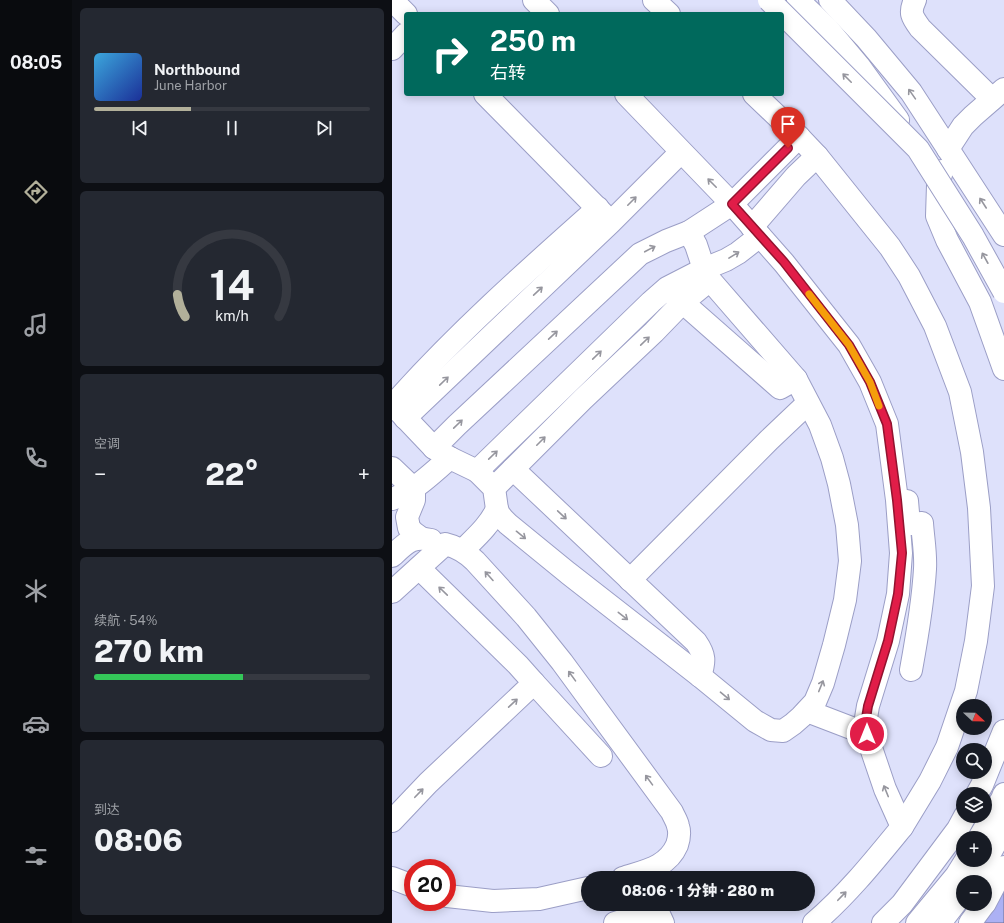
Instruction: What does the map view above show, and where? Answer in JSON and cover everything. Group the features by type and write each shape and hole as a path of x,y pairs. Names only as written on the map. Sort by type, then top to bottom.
{"main road":[{"path":"392,0 404,12"},
{"path":"534,0 546,12"},
{"path":"654,0 667,12"},
{"path":"769,0 781,12"},
{"path":"798,0 828,29 859,66 918,149 973,236 1004,292"},
{"path":"830,0 866,38 911,92 1004,235"},
{"path":"915,0 912,13 914,20 920,28 998,94 963,126 948,149 938,185 937,216 947,240 980,302 1004,369"},
{"path":"784,15 918,149"},
{"path":"392,49 404,36"},
{"path":"487,96 604,215"},
{"path":"628,96 732,204 784,262 849,345 870,382 887,424 905,486 909,524 922,523 925,567 924,590 911,670"},
{"path":"756,96 800,137 817,156 890,247 909,276 935,326 960,392 972,452 980,508 983,586 976,641 966,692 947,747 930,781 902,827 846,892 814,923"},
{"path":"421,538 410,528 407,517 430,470 474,409 640,254 666,241 689,232 732,204 800,137"},
{"path":"430,470 397,409 604,215 681,152"},
{"path":"392,592 419,568 468,540 514,469 583,399 683,302 707,274 738,253 796,176 817,156"},
{"path":"477,471 496,498 499,514 508,524 755,721 771,730 783,731 797,721 807,711 814,702 823,683 845,600 850,561 847,525 837,478 832,458 820,425 796,380 707,274 696,245 689,232"},
{"path":"392,468 477,471 640,312 667,288 707,274"},
{"path":"667,288 780,388 796,380"},
{"path":"630,580 769,440 808,403"},
{"path":"887,424 902,553 898,594 888,641 868,706 866,718 867,734 885,788 902,827"},
{"path":"514,469 696,642 702,650 704,658 700,676"},
{"path":"392,500 398,498 430,470"},
{"path":"392,556 405,544 415,539 468,540"},
{"path":"468,540 475,561 526,617 562,662 672,812 678,826 679,834 678,842 674,851 666,861 643,871"},
{"path":"419,568 518,665 601,756"},
{"path":"392,821 428,783 534,683"},
{"path":"807,711 867,734"},
{"path":"981,787 1004,730"},
{"path":"983,831 1004,794"},
{"path":"883,923 902,904 961,823"},
{"path":"976,875 1004,828"},
{"path":"916,923 956,876 962,867"},
{"path":"992,891 1004,868"},
{"path":"392,878 404,883"},
{"path":"456,897 493,901 539,899 581,890"},
{"path":"940,923 956,902"},
{"path":"615,923 657,910 663,923"},
{"path":"970,923 979,911"}],"building":[{"path":"1004,876 1004,923 977,923 984,911 992,911 992,897"}],"slow traffic":[{"path":"809,294 849,345 870,382 879,406"}],"route":[{"path":"788,148 732,204 784,262 849,345 870,382 887,424 902,553 898,594 888,641 868,706 866,718 867,734"}]}
